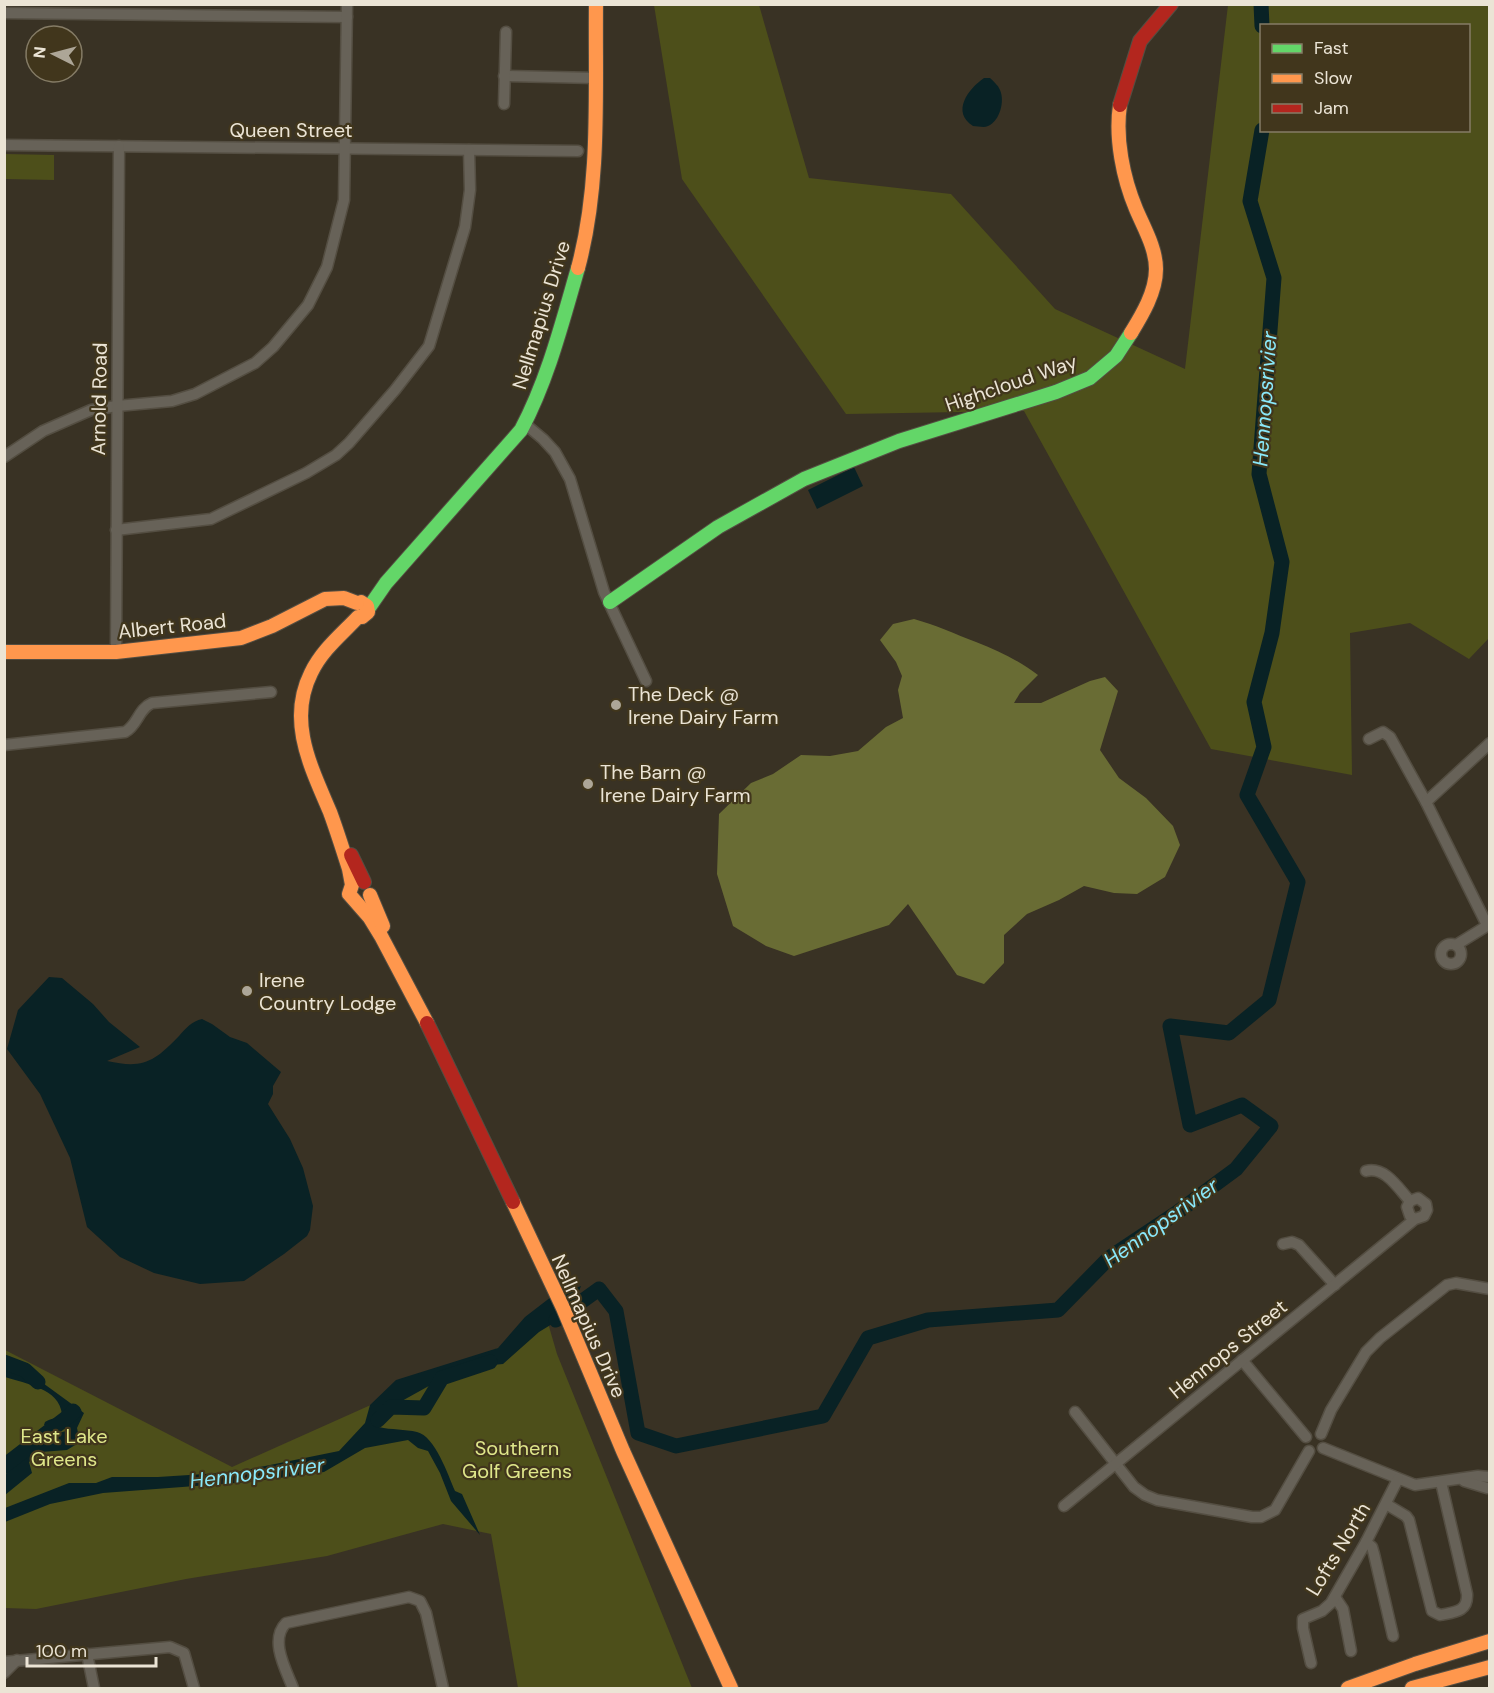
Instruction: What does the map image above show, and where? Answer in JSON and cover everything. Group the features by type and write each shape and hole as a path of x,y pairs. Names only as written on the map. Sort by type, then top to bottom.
{"main road":[{"name":"Nellmapius Drive","path":"596,4 593,176 586,235 558,339 525,424 386,583 358,609 323,654 312,673 304,695 299,726 308,762 360,891 399,958 406,981 553,1288 622,1451 731,1689"},
{"name":"Highcloud Way","path":"610,602 729,520 786,488 833,466 913,436 1055,391 1098,373 1114,358 1134,330 1154,286 1157,273 1148,233 1128,189 1119,129 1119,107 1141,40 1171,4"},
{"name":"Albert Road","path":"4,652 116,652 241,638 272,626 314,603 334,597 358,609"},
{"path":"1348,1689 1415,1664 1490,1641"},
{"path":"1412,1689 1490,1667"}],"street":[{"path":"4,457 43,431 91,410 117,405 172,401 195,394 255,363 279,340 308,305 327,267 343,203 347,4"},
{"path":"4,13 347,17"},
{"path":"504,104 506,32"},
{"path":"504,76 595,78"},
{"name":"Queen Street","path":"4,145 578,151"},
{"name":"Arnold Road","path":"116,652 119,146"},
{"path":"116,530 211,519 306,473 336,455 349,443 396,390 429,346 465,227 470,190 469,150"},
{"path":"525,424 555,452 570,479 604,592 646,681"},
{"path":"4,745 125,732 134,725 144,708 152,703 271,692"},
{"path":"1368,739 1383,732 1390,737 1488,924 1456,945"},
{"path":"1426,802 1490,742"},
{"path":"1366,1171 1381,1172 1410,1201"},
{"path":"1419,1198 1426,1204 1427,1210 1424,1216 1415,1219 1410,1216 1407,1210 1410,1201 1419,1198"},
{"name":"Hennops Street","path":"1064,1506 1415,1219"},
{"path":"1283,1244 1292,1242 1299,1245 1335,1285"},
{"path":"1242,1360 1306,1437 1305,1445 1309,1451 1317,1452 1323,1448 1325,1442 1321,1434 1331,1410 1360,1360 1380,1338 1447,1285 1461,1283 1490,1289"},
{"path":"1075,1412 1140,1492 1157,1500 1255,1517 1265,1516 1275,1510 1309,1451"},
{"path":"1306,1437 1313,1432 1321,1434"},
{"path":"1323,1448 1415,1485 1459,1480 1489,1486"},
{"name":"Lofts North","path":"1311,1663 1303,1619 1322,1611 1335,1597 1398,1479"},
{"path":"1386,1504 1409,1520 1432,1611 1440,1615 1461,1610 1466,1604 1467,1594 1441,1482"},
{"path":"1366,1542 1372,1547 1393,1636"},
{"path":"293,1689 279,1648 279,1634 286,1623 409,1597 420,1601 423,1605 443,1689"},
{"path":"1335,1597 1343,1610 1351,1651"},
{"path":"4,1662 173,1647 184,1653 194,1689"},
{"path":"87,1654 94,1689"},
{"path":"4,1673 18,1660"}],"green space":[{"path":"654,5 759,5 809,178 951,194 1055,309 1185,369 1228,5 1489,5 1489,638 1469,659 1410,623 1350,633 1352,775 1211,749 1024,411 846,414 682,179"},
{"path":"5,154 54,155 54,180 5,179"},
{"path":"914,619 993,649 1016,660 1038,675 1020,693 1014,703 1041,703 1090,681 1105,677 1118,691 1100,750 1119,778 1146,798 1173,826 1180,845 1165,877 1137,894 1114,893 1084,886 1027,914 1004,935 1004,963 984,984 957,975 908,904 889,925 794,956 766,946 733,926 717,874 719,814 751,783 773,774 801,755 830,756 858,751 886,727 903,718 898,690 902,676 896,662 880,640 893,624"},
{"name":"Southern Golf Greens","path":"548,1323 557,1354 692,1688 518,1688 491,1534 443,1524 327,1556 186,1579 36,1609 5,1608 5,1350 232,1467 498,1348"}],"water":[{"path":"984,78 990,78 999,88 1002,100 1000,110 996,120 988,126 973,126 963,114 964,101 972,88"},
{"path":"854,467 863,486 817,509 808,490"},
{"path":"49,977 62,978 93,1004 109,1022 140,1047 107,1061 130,1064 147,1061 162,1052 189,1025 202,1019 230,1037 247,1043 281,1072 273,1086 273,1094 268,1104 290,1139 303,1168 313,1206 307,1236 244,1281 200,1284 154,1273 120,1257 87,1227 70,1158 40,1094 7,1049 18,1010"},
{"path":"581,1286 570,1313 539,1332 503,1364 473,1367 445,1377 391,1407 379,1427 417,1432 430,1441 455,1491 462,1494 480,1535 451,1501 428,1451 418,1448 408,1440 365,1448 324,1472 248,1482 103,1493 50,1504 5,1522 5,1508 69,1483 96,1483 112,1477 158,1477 236,1472 339,1451 365,1423 370,1405 396,1380 498,1348 525,1317 551,1297"},
{"path":"5,1362 25,1370 84,1413 77,1428 80,1442 67,1450 41,1452 29,1462 32,1473 5,1495 7,1471 15,1455 37,1434 42,1441 47,1436 66,1431 61,1422 55,1421 50,1426 44,1425 45,1422 62,1414 55,1398 40,1388 5,1377"}],"waterway":[{"name":"Hennopsrivier","path":"1261,4 1262,24"},
{"name":"Hennopsrivier","path":"556,1320 599,1289 616,1311 638,1433 676,1446 823,1416 868,1338 928,1320 1058,1310 1109,1258 1175,1214 1236,1169 1271,1126 1242,1105 1190,1125 1170,1026 1229,1033 1269,1000 1298,882 1247,795 1264,747 1254,702 1272,633 1282,562 1259,474 1274,278 1250,201 1262,132"},
{"name":"Hennopsrivier","path":"4,1362 25,1370 38,1382"},
{"name":"Hennopsrivier","path":"378,1420 391,1407 424,1408 442,1378 490,1362"},
{"name":"Hennopsrivier","path":"4,1466 73,1411"}],"traffic: fast":[{"path":"368,609 386,583 521,430 547,371 578,268"},
{"path":"610,602 718,527 804,479 899,441 1056,392 1090,378 1116,356 1131,333"}],"traffic: slow":[{"path":"578,268 594,170 596,4"},
{"path":"1120,105 1119,144 1124,171 1131,197 1152,246 1156,269 1151,295 1131,333"},
{"path":"4,652 116,652 241,638 272,626 325,599 344,598 357,603"},
{"path":"361,602 367,606 368,612 358,617 332,643 311,673 304,691 301,726 309,761 330,812 349,869 352,885 349,894 370,918 381,936 427,1023"},
{"path":"370,895 383,926"},
{"path":"513,1202 563,1308 623,1451 731,1688"},
{"path":"1348,1688 1490,1641"},
{"path":"1412,1688 1490,1667"}],"traffic: jam":[{"path":"1120,105 1140,41 1171,4"},
{"path":"351,855 364,882"},
{"path":"427,1023 513,1202"}],"place":[{"name":"The Deck @ Irene Dairy Farm","path":"616,705"},
{"name":"The Barn @ Irene Dairy Farm","path":"588,784"},
{"name":"Irene Country Lodge","path":"247,991"}],"park label":[{"name":"East Lake Greens","path":"64,1448"}]}
